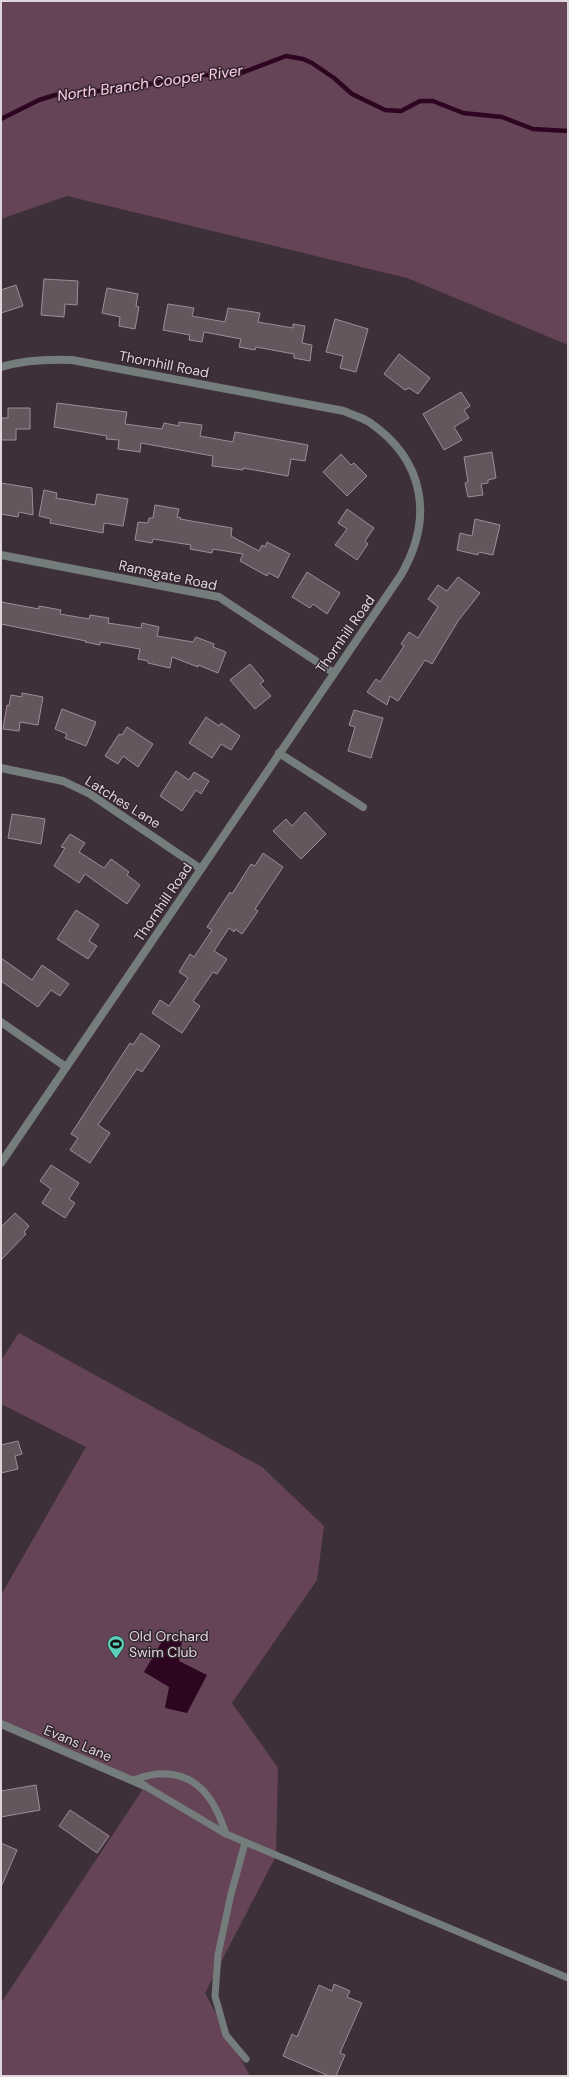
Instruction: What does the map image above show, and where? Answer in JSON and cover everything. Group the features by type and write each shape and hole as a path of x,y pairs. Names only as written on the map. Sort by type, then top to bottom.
{"street":[{"name":"Thornhill Road","path":"1,366 17,362 49,359 72,360 344,411 368,422 400,449 412,468 420,497 418,534 411,559 401,575 1,1163"},
{"name":"Ramsgate Road","path":"1,555 219,597 334,673"},
{"path":"279,754 363,807"},
{"name":"Latches Lane","path":"1,768 63,781 90,794 201,868"},
{"path":"1,1022 66,1067"},
{"name":"Evans Lane","path":"1,1724 145,1786"}],"lane":[{"path":"132,1780 157,1774 183,1777 203,1789 218,1810 226,1834"},
{"path":"145,1786 226,1834 568,1978"},
{"path":"245,1842 231,1894 218,1955 215,1996 226,2035 246,2059"}],"shaded area":[{"path":"1,1 568,1 568,345 407,278 67,196 1,219"},
{"path":"19,1333 262,1467 324,1526 317,1580 232,1703 278,1768 276,1856 205,1993 250,2076 1,2076 1,2003 145,1786 1,1724 1,1595 86,1447 1,1404 1,1360"},
{"path":"164,1638 182,1642 179,1661 207,1675 187,1713 165,1708 169,1687 144,1672"}],"building":[{"path":"44,279 78,281 77,305 65,304 64,317 41,315"},
{"path":"16,285 23,306 1,313 1,290"},
{"path":"107,288 138,294 136,306 139,307 135,329 119,326 120,317 102,313"},
{"path":"168,304 194,308 192,316 225,322 228,308 260,313 258,322 293,328 293,324 305,326 302,343 312,345 310,361 294,358 294,354 256,347 255,350 239,347 241,339 204,332 202,342 189,340 190,335 163,330"},
{"path":"335,319 368,329 356,372 340,368 343,356 326,352"},
{"path":"399,354 430,378 418,394 409,388 405,390 384,374"},
{"path":"461,392 470,406 464,410 469,418 454,427 462,440 444,450 423,414"},
{"path":"57,403 127,412 125,424 162,429 164,423 179,426 179,422 202,425 200,436 233,442 235,432 308,445 305,461 291,459 288,476 243,468 243,470 212,466 213,456 141,443 140,452 118,449 119,440 106,439 107,436 54,427"},
{"path":"8,408 30,408 30,429 16,429 16,440 1,440 1,418 8,418"},
{"path":"492,452 496,478 488,480 488,483 481,484 483,495 468,497 465,483 468,482 464,457"},
{"path":"341,454 351,465 354,463 367,476 347,496 323,472"},
{"path":"1,483 32,488 33,515 19,512 18,517 1,514"},
{"path":"44,490 57,493 56,498 95,505 97,494 128,499 123,526 104,523 103,533 50,523 51,519 39,516"},
{"path":"155,505 179,509 177,517 181,518 180,519 232,528 231,536 259,551 262,545 265,547 267,542 290,554 278,578 269,573 267,576 240,561 243,554 213,549 212,553 190,549 191,545 153,539 152,543 135,540 138,522 148,523 149,518 153,518"},
{"path":"347,509 374,528 365,541 368,544 357,560 335,545 347,529 338,523"},
{"path":"475,519 500,525 493,555 479,552 478,555 457,550 460,533 472,536"},
{"path":"307,572 340,593 327,614 313,604 310,608 292,597"},
{"path":"458,577 480,593 458,621 432,664 425,660 398,701 390,696 387,705 367,692 376,679 380,682 404,646 401,644 409,632 418,638 438,607 428,599 438,585 447,591"},
{"path":"1,602 39,609 39,606 61,610 60,614 89,619 90,615 109,618 108,623 141,628 142,623 159,627 157,636 193,642 196,637 214,644 213,647 226,652 218,673 172,657 170,668 138,659 140,649 100,642 100,645 1,624"},
{"path":"250,664 264,681 260,684 271,696 255,709 230,680"},
{"path":"22,693 43,697 38,725 20,722 19,731 3,729 7,705 9,706 11,695 22,697"},
{"path":"62,709 96,722 86,746 65,738 67,734 55,729"},
{"path":"354,710 383,718 371,758 348,751 355,727 349,725"},
{"path":"206,717 219,726 221,723 240,736 231,750 221,744 212,758 189,743"},
{"path":"127,727 153,744 138,767 123,756 118,764 105,756 119,734 122,735"},
{"path":"176,771 189,780 194,772 209,781 201,794 196,790 182,811 160,796"},
{"path":"305,812 326,834 301,859 273,831 286,819 292,826"},
{"path":"12,814 45,819 41,844 8,838"},
{"path":"70,834 85,843 79,852 104,868 111,859 129,872 127,875 140,885 127,904 85,874 79,883 54,866 65,848 61,847"},
{"path":"263,853 283,867 255,909 258,911 242,934 235,929 234,932 229,928 214,951 227,959 217,974 213,972 193,1001 200,1006 182,1033 152,1013 160,1000 169,1006 188,978 179,972 190,954 194,957 212,930 207,927 230,892 232,894 251,864 255,866"},
{"path":"76,910 99,925 89,941 97,946 88,959 57,939"},
{"path":"1,958 32,980 42,965 69,984 60,996 51,990 38,1007 1,981"},
{"path":"141,1033 160,1046 142,1072 137,1069 98,1125 110,1133 90,1163 70,1150 78,1138 71,1134 130,1043 133,1045"},
{"path":"51,1165 79,1183 69,1199 75,1203 65,1218 42,1203 51,1189 40,1181"},
{"path":"15,1213 29,1226 24,1232 26,1234 1,1260 1,1227"},
{"path":"18,1441 22,1454 15,1456 18,1469 1,1473 1,1445"},
{"path":"36,1785 40,1810 1,1817 1,1791"},
{"path":"70,1810 109,1836 97,1853 59,1826"},
{"path":"1,1843 17,1850 1,1887"},
{"path":"334,1984 350,1991 347,1997 362,2003 340,2053 345,2055 336,2076 329,2076 283,2056 292,2034 297,2037 319,1985 332,1991"}],"waterway":[{"name":"North Branch Cooper River","path":"1,119 39,100 55,95 120,89 202,75 236,75 286,56 303,59 312,63 334,78 352,94 385,110 401,111 420,101 433,101 463,113 502,117 533,129 568,131"}],"place":[{"name":"Old Orchard Swim Club","path":"116,1659"}]}
